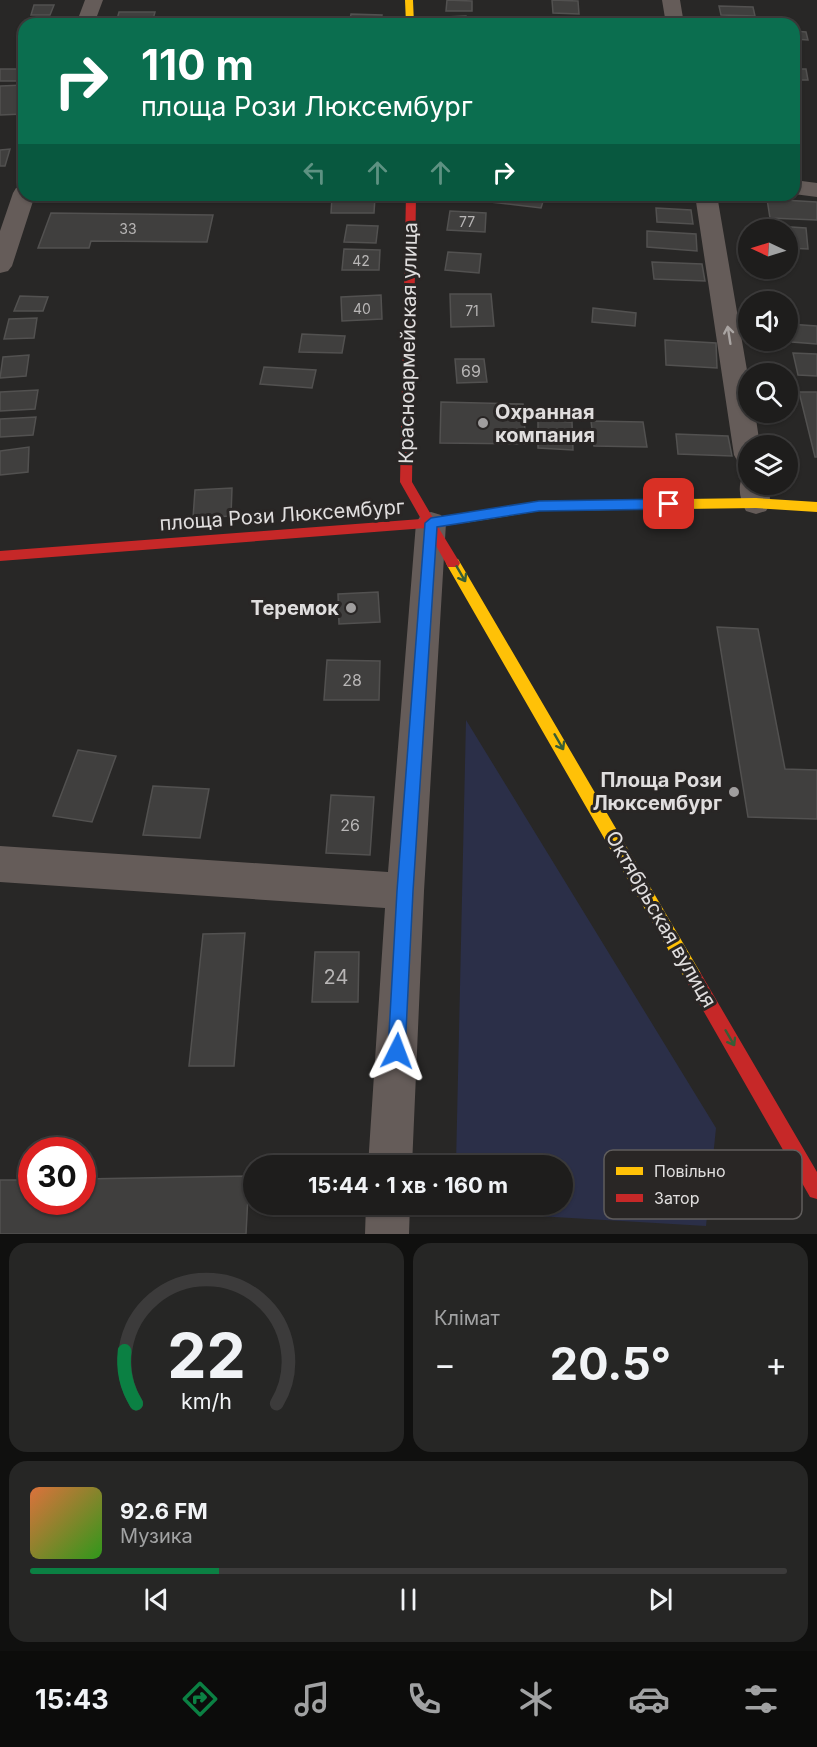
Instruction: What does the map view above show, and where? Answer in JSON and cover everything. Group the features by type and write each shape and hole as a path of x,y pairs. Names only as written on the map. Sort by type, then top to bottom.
{"street":[{"path":"87,18 94,0"},
{"path":"409,0 410,18"},
{"path":"671,0 674,18"},
{"path":"800,188 817,190"},
{"path":"0,266 21,201"},
{"name":"Красноармейская улица","path":"411,201 406,482 431,523"},
{"path":"707,201 745,435"},
{"name":"площа Рози Люксембург","path":"0,556 431,523 539,506 738,495"},
{"name":"площа Рози Люксембург","path":"760,495 817,507"},
{"path":"391,1155 405,891 431,523"},
{"name":"Октябрьская вулиця","path":"431,523 794,1150"},
{"path":"0,864 405,891"},
{"name":"Октябрьская вулиця","path":"802,1164 817,1190"},
{"path":"387,1234 388,1215"}],"shaded area":[{"path":"466,720 716,1128 714,1150 604,1150 604,1219 707,1219 706,1226 521,1215 573,1215 573,1155 456,1155"}],"building":[{"path":"447,0 472,1 472,11 446,11"},
{"path":"552,0 578,1 579,14 553,13"},
{"path":"34,5 54,5 50,15 31,15"},
{"path":"719,6 753,7 755,16 721,15"},
{"path":"119,12 155,12 153,18 117,18"},
{"path":"351,14 382,15 382,18 350,18"},
{"path":"466,16 466,18 445,18"},
{"path":"800,32 806,32 808,40 800,39"},
{"path":"0,69 18,69 18,81 0,81"},
{"path":"800,69 806,69 808,80 800,80"},
{"path":"18,85 18,114 0,115 0,86"},
{"path":"10,149 5,166 0,166 0,150"},
{"path":"332,201 375,201 374,213 331,213"},
{"path":"491,201 543,201 541,208"},
{"path":"767,201 817,202 817,220 770,218"},
{"path":"656,208 691,210 693,224 657,222"},
{"path":"450,211 486,213 485,232 447,230"},
{"path":"51,213 213,215 207,242 91,241 89,248 38,248"},
{"path":"347,225 378,226 376,243 344,242"},
{"path":"798,227 806,228 808,249 798,248"},
{"path":"647,231 696,234 697,251 647,247"},
{"path":"344,249 380,250 379,270 342,270"},
{"path":"448,252 481,254 479,273 445,270"},
{"path":"652,262 702,264 705,281 654,279"},
{"path":"450,294 491,294 494,326 451,327"},
{"path":"381,295 382,319 342,321 341,297"},
{"path":"20,296 48,297 43,311 14,311"},
{"path":"593,308 636,313 635,326 592,322"},
{"path":"37,318 34,338 4,339 9,319"},
{"path":"798,325 817,326 817,344 798,342"},
{"path":"302,334 345,336 342,353 299,352"},
{"path":"665,340 716,343 717,368 666,365"},
{"path":"793,353 817,354 817,376 798,375 798,363 795,363"},
{"path":"29,355 26,376 0,378 3,357"},
{"path":"455,359 484,359 487,382 457,383"},
{"path":"264,367 316,370 312,388 260,384"},
{"path":"38,390 35,409 0,411 0,392"},
{"path":"799,392 817,392 817,457 815,457"},
{"name":"Охранная компания","path":"441,402 523,404 526,444 440,443"},
{"path":"36,417 33,435 0,437 0,419"},
{"path":"538,420 572,422 573,450 538,448"},
{"path":"591,421 643,422 647,447 594,446"},
{"path":"676,434 728,436 732,456 678,454"},
{"path":"29,447 28,472 0,475 0,451"},
{"path":"232,488 231,516 193,518 195,490"},
{"path":"378,592 380,622 339,624 338,594"},
{"path":"717,627 758,629 785,769 817,770 817,819 748,817"},
{"path":"327,660 380,661 379,700 324,700"},
{"path":"78,750 116,756 92,822 53,816"},
{"path":"153,786 209,789 200,838 143,835"},
{"path":"331,795 374,797 370,855 326,853"},
{"path":"245,933 234,1066 189,1066 203,934"},
{"path":"315,952 359,952 358,1002 312,1002"},
{"path":"243,1176 243,1215 247,1215 246,1234 0,1234 0,1180 18,1180 18,1215 96,1215 96,1179"}],"traffic: slow":[{"path":"409,0 410,18"},
{"path":"464,518 539,506 756,503 817,507"},
{"path":"453,563 694,978"}],"traffic: jam":[{"path":"411,201 406,482 453,563"},
{"path":"0,556 431,523 464,518"},
{"path":"694,978 794,1150"},
{"path":"802,1164 817,1190"}],"place":[{"name":"Охранная компания","path":"483,423"},
{"name":"Теремок","path":"351,608"},
{"name":"Площа Рози Люксембург","path":"734,792"}],"route":[{"path":"397,1051 405,891 431,523 539,506 669,504"}]}
